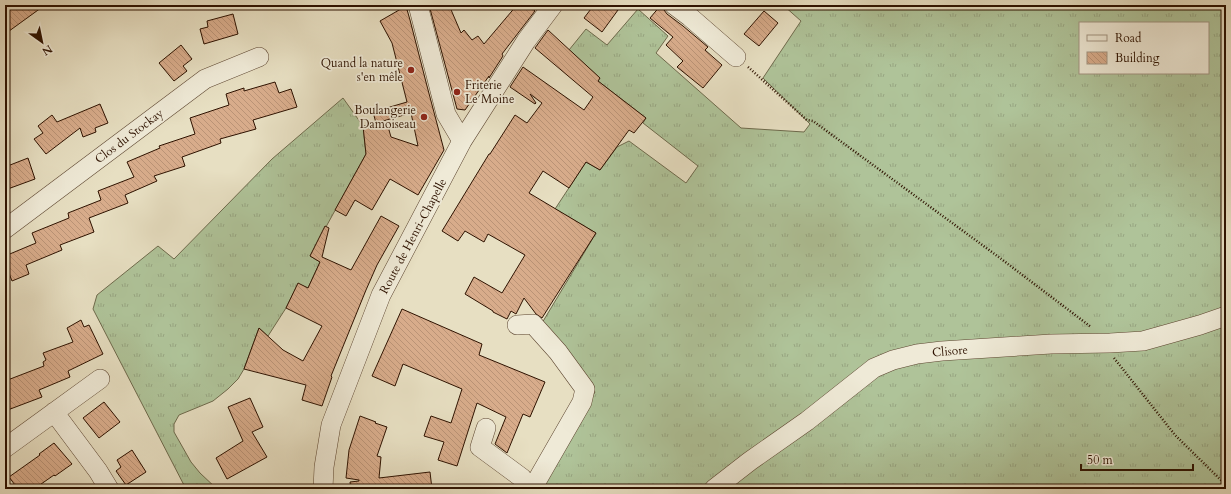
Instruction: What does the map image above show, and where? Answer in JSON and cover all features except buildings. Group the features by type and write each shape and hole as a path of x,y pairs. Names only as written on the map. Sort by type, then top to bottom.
{"street":[{"path":"418,5 446,114 462,141"},
{"name":"Route de Henri-Chapelle","path":"323,489 324,467 332,425 382,295 462,141 526,42 553,5"},
{"path":"674,5 736,57"},
{"name":"Clos du Stockay","path":"5,229 205,79 259,56"},
{"name":"Clisore","path":"714,489 807,421 874,368 893,360 917,354 942,351 1143,340 1200,325 1226,316"},
{"path":"486,428 480,447 522,478 531,489 582,402 585,389 558,352 533,324 517,325"},
{"path":"5,448 100,379"},
{"path":"54,412 98,471 109,489"}],"path":[{"path":"736,57 806,120 813,121 1105,337 1110,343 1113,358 1175,435 1226,485"}],"green space":[{"path":"783,5 1226,5 1226,311 1162,331 925,348 799,421 705,489 538,489 595,392 542,323 596,233 555,209 586,162 600,170 617,147 629,141 686,183 698,166 643,123 646,118 598,81 600,78 569,50 586,29 607,45 638,9 668,36 656,53 741,128 804,132 810,124 763,78 801,21"},
{"path":"343,98 363,126 366,154 310,256 320,262 308,288 298,284 286,308 268,336 259,328 244,369 238,379 213,401 179,415 174,424 174,432 191,462 217,489 186,489 93,309 97,295 158,246 174,259 272,159"},
{"path":"1226,319 1226,489 723,489 896,363 1107,347"}],"place":[{"name":"Quand la nature s'en mêle","path":"411,70"},
{"name":"Friterie Le Moine","path":"457,92"},
{"name":"Boulangerie Damoiseau","path":"424,117"}]}
